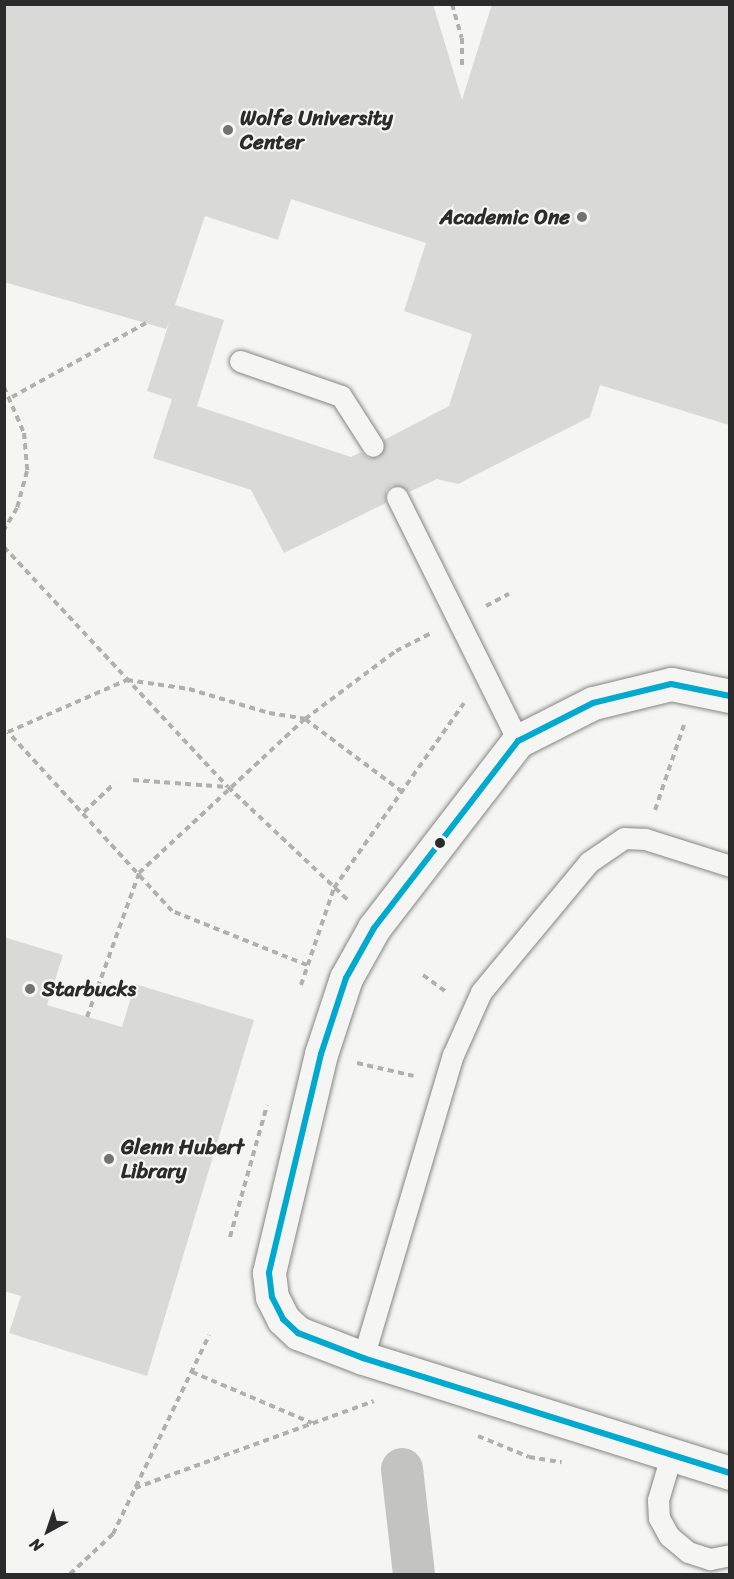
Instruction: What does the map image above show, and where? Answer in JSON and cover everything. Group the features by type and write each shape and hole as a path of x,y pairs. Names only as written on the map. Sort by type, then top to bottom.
{"street":[{"path":"729,696 671,684 593,703 518,741 374,928 346,978 321,1054 269,1273 272,1297 283,1319 298,1334 363,1358 729,1475"}],"lane":[{"path":"240,361 341,396 373,446"},
{"path":"397,497 518,741"},
{"path":"363,1358 444,1084 481,992 589,862 624,838 645,839 729,866"},
{"path":"671,1455 658,1500 659,1518 669,1536 688,1552 710,1559 729,1555"}],"path":[{"path":"452,4 462,38 462,69"},
{"path":"12,397 146,323"},
{"path":"4,387 12,397 24,434 27,471 17,508 4,530"},
{"path":"4,547 228,787 356,907"},
{"path":"480,609 509,594"},
{"path":"87,1017 140,873 228,787 305,719 396,651 432,633"},
{"path":"307,965 172,911 140,873 8,732 127,680 189,689 269,713 305,719 400,790"},
{"path":"645,839 684,725"},
{"path":"133,780 228,787"},
{"path":"84,812 115,783"},
{"path":"354,1062 444,1084"},
{"path":"70,1575 113,1534 209,1335"},
{"path":"191,1372 312,1424"},
{"path":"135,1488 384,1398"},
{"path":"466,1431 529,1457 572,1464"}],"building":[{"path":"4,4 433,4 462,100 492,4 729,4 729,425 600,385 590,417 458,484 437,479 409,492 392,485 386,490 386,503 284,553 251,490 153,458 172,399 147,391 169,323 166,329 4,282","holes":["291,199 426,243 404,311 472,334 449,406 384,440 379,457 368,458 361,452 351,457 197,406 224,320 175,305 205,216 278,240"]},
{"name":"Glenn Hubert Library","path":"4,937 63,955 47,1005 122,1027 135,984 254,1020 147,1376 9,1333 21,1296 4,1291"}],"waterway":[{"path":"402,1469 414,1574"}],"transit line":[{"path":"730,696 671,684 593,703 518,741 374,928 346,978 321,1054 269,1273 272,1297 283,1319 298,1333 363,1358 730,1473"}],"place":[{"name":"Wolfe University Center","path":"228,130"},
{"name":"Academic One","path":"582,217"},
{"name":"Starbucks","path":"30,989"},
{"name":"Glenn Hubert Library","path":"109,1159"}]}
